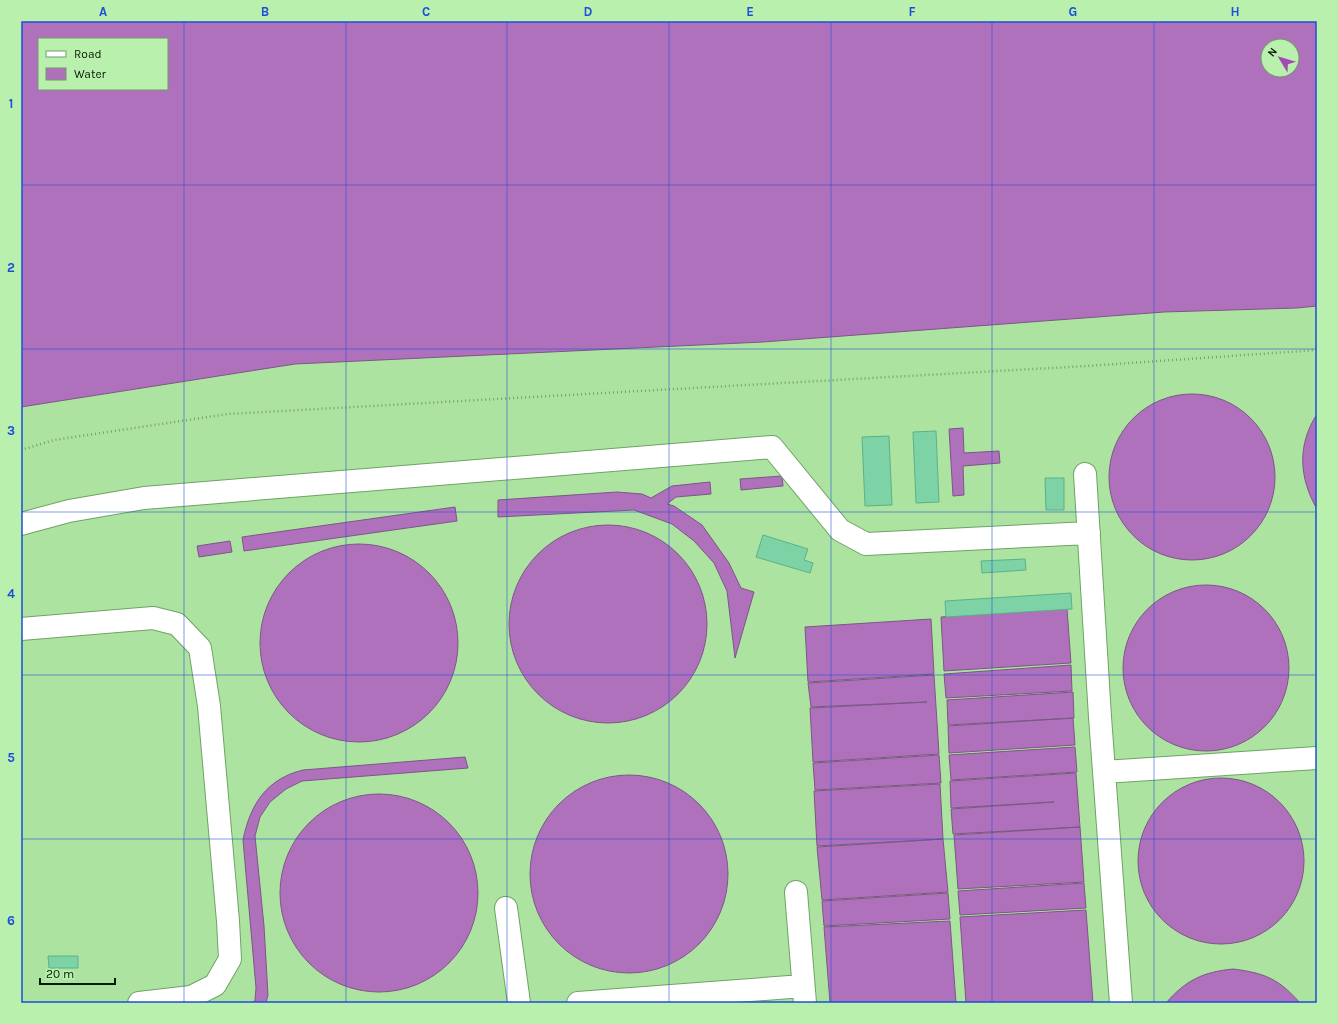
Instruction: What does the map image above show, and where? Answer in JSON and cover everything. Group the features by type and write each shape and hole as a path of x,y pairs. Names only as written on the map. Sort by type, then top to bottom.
{"lane":[{"path":"21,524 69,511 144,498 772,447 840,530 866,544 1089,533"},
{"path":"1085,474 1104,772 1121,1003"},
{"path":"21,629 153,618 177,624 200,648 210,706 230,959 215,985 191,997 139,1003"},
{"path":"1104,772 1317,758"},
{"path":"578,1003 804,995 796,892"},
{"path":"506,908 518,1003"}],"path":[{"path":"21,450 54,440 228,414 1079,366 1317,350"}],"water":[{"path":"21,21 1317,21 1317,306 1297,308 1164,312 763,342 295,364 21,407"},
{"path":"1192,394 1224,400 1251,418 1269,445 1275,477 1269,509 1251,536 1224,554 1192,560 1160,554 1133,536 1115,509 1109,477 1115,445 1133,418 1160,400"},
{"path":"1317,414 1317,509 1311,497 1304,473 1303,450 1306,438"},
{"path":"963,428 964,453 999,451 1000,463 963,466 964,495 953,496 949,429"},
{"path":"782,476 783,486 741,490 740,479"},
{"path":"710,482 711,494 676,497 667,504 674,506 702,525 729,563 741,588 754,592 735,658 727,591 714,563 694,541 672,524 634,510 498,517 498,500 617,492 642,494 651,498 672,486"},
{"path":"455,507 457,521 244,551 242,537"},
{"path":"608,525 627,527 646,533 663,542 678,554 690,569 699,586 705,605 707,624 705,643 699,662 690,679 678,694 663,706 646,715 627,721 608,723 589,721 570,715 553,706 538,694 526,679 517,662 511,643 509,624 511,605 517,586 526,569 538,554 553,542 570,533 589,527"},
{"path":"230,541 232,552 199,557 197,546"},
{"path":"359,544 378,546 397,552 414,561 429,573 441,588 450,605 456,624 458,643 456,662 450,681 441,698 429,713 414,725 397,734 378,740 359,742 340,740 321,734 304,725 289,713 277,698 268,681 262,662 260,643 262,624 268,605 277,588 289,573 304,561 321,552 340,546"},
{"path":"1206,585 1238,591 1265,609 1283,636 1289,668 1283,700 1265,727 1238,745 1206,751 1174,745 1147,727 1129,700 1123,668 1129,636 1147,609 1174,591"},
{"path":"1067,609 1071,663 944,671 941,617"},
{"path":"931,619 934,674 808,682 805,627"},
{"path":"1071,665 1072,691 946,698 944,674"},
{"path":"934,675 939,754 813,762 810,708 927,702 811,707 808,683"},
{"path":"1073,692 1074,718 948,725 947,700"},
{"path":"1073,718 1075,745 949,753 948,726"},
{"path":"1075,747 1077,772 951,780 949,755"},
{"path":"939,755 941,783 815,790 813,763"},
{"path":"465,757 468,768 302,781 286,789 270,802 260,817 255,836 264,926 268,995 266,1003 253,1003 255,1000 256,988 243,840 250,816 262,795 279,780 290,774 303,770"},
{"path":"1076,773 1080,827 953,834 951,809 1054,802 951,808 950,781"},
{"path":"629,775 648,777 667,783 684,792 699,804 711,819 720,836 726,855 728,874 726,893 720,912 711,929 699,944 684,956 667,965 648,971 629,973 610,971 591,965 574,956 559,944 547,929 538,912 532,893 530,874 532,855 538,836 547,819 559,804 574,792 591,783 610,777"},
{"path":"1221,778 1253,784 1280,802 1298,829 1304,861 1298,893 1280,920 1253,938 1221,944 1189,938 1162,920 1144,893 1138,861 1144,829 1162,802 1189,784"},
{"path":"940,784 943,839 817,846 814,791"},
{"path":"379,794 398,796 417,802 434,811 449,823 461,838 470,855 476,874 478,893 476,912 470,931 461,948 449,963 434,975 417,984 398,990 379,992 360,990 341,984 324,975 309,963 297,948 288,931 282,912 280,893 282,874 288,855 297,838 309,823 324,811 341,802 360,796"},
{"path":"1080,827 1084,882 958,889 954,835"},
{"path":"943,839 948,892 822,900 817,847"},
{"path":"1084,883 1086,908 960,915 958,891"},
{"path":"948,893 950,919 824,926 822,901"},
{"path":"1086,910 1093,1003 966,1003 960,917"},
{"path":"950,921 956,1003 830,1003 824,927"},
{"path":"1233,969 1271,978 1285,988 1300,1003 1166,1003 1181,988 1196,978 1213,972"}],"building":[{"path":"936,431 939,502 916,503 913,432"},
{"path":"889,436 892,505 865,506 862,437"},
{"path":"1045,478 1064,478 1064,510 1046,510"},
{"path":"763,535 808,549 804,560 813,563 810,573 756,557"},
{"path":"1025,559 1026,570 982,573 981,561"},
{"path":"1071,593 1072,609 946,617 945,601"},
{"path":"48,956 78,956 78,968 49,968"}]}
